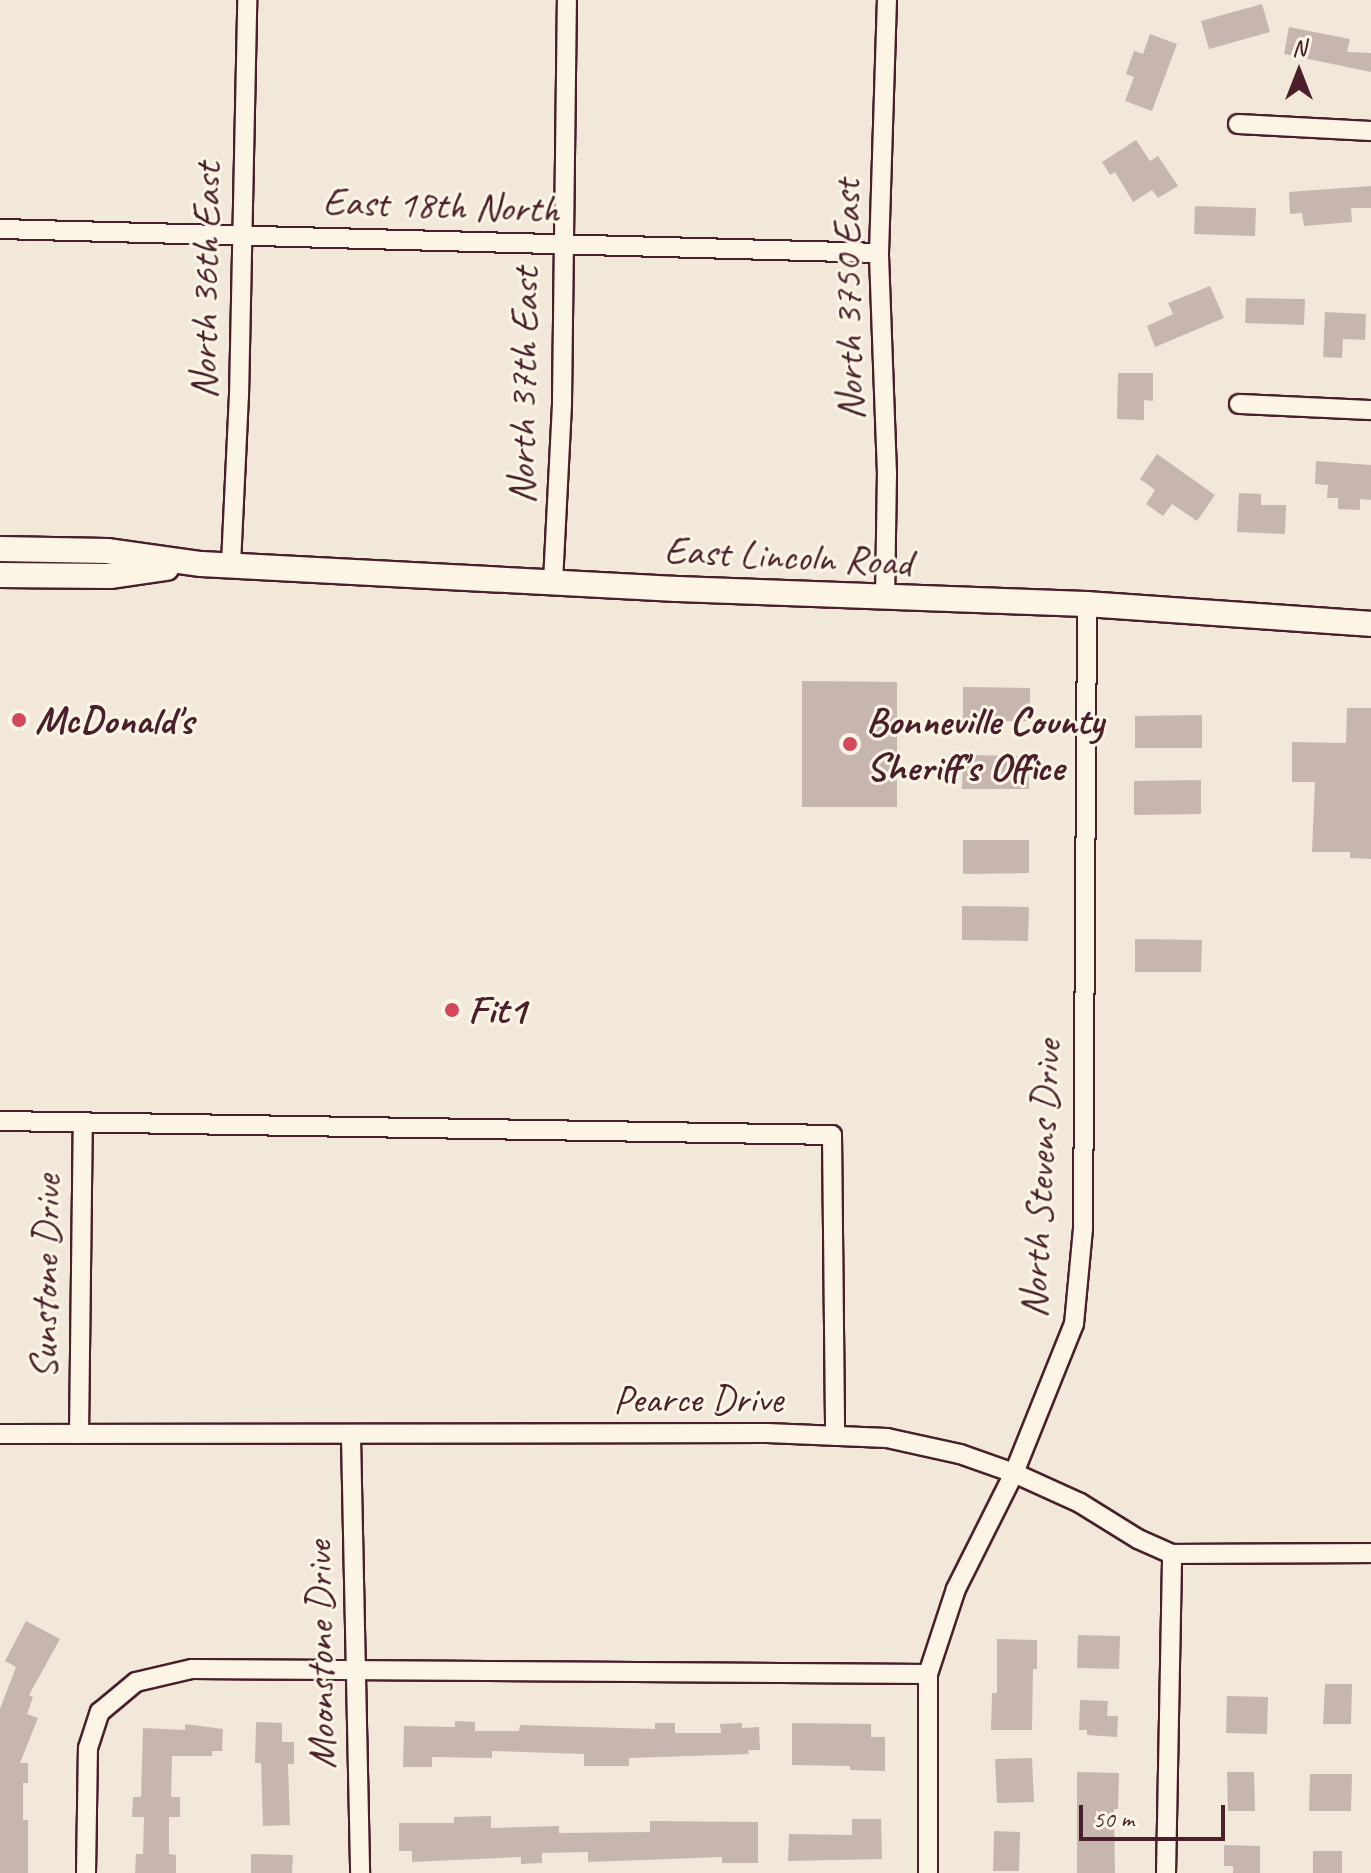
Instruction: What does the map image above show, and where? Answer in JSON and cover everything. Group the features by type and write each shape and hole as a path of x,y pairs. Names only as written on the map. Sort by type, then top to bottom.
{"main road":[{"name":"East Lincoln Road","path":"0,549 107,551 201,564"},
{"name":"East Lincoln Road","path":"0,575 110,576 201,564 231,564 885,599 1087,604 1371,624"}],"street":[{"name":"North 36th East","path":"231,564 247,0"},
{"name":"North 37th East","path":"553,582 562,402 567,0"},
{"name":"North 3750 East","path":"885,599 887,474 879,253 887,0"},
{"path":"1238,124 1371,131"},
{"name":"East 18th North","path":"0,229 879,253"},
{"path":"1239,404 1371,410"},
{"name":"North Stevens Drive","path":"928,1873 928,1674 956,1589 1014,1473 1074,1324 1083,1228 1087,604"},
{"path":"0,1121 832,1135 835,1436"},
{"name":"Sunstone Drive","path":"79,1434 83,1122"},
{"name":"Pearce Drive","path":"0,1434 887,1438 960,1454 1014,1473 1080,1503 1138,1539 1172,1554 1371,1553"},
{"name":"Moonstone Drive","path":"351,1437 360,1873"},
{"path":"1166,1873 1172,1554"},
{"path":"86,1873 88,1748 100,1712 136,1682 192,1669 928,1674"}],"building":[{"path":"1262,4 1270,32 1209,49 1201,21"},
{"path":"1289,27 1350,39 1347,52 1371,53 1371,72 1284,54"},
{"path":"1150,34 1177,44 1152,111 1125,101 1134,77 1126,74 1134,51 1143,54"},
{"path":"1136,140 1150,161 1158,156 1178,186 1158,198 1152,190 1133,202 1115,172 1110,175 1102,162"},
{"path":"1371,186 1371,208 1351,208 1352,222 1304,226 1302,213 1290,214 1289,192"},
{"path":"1195,206 1256,208 1255,236 1194,234"},
{"path":"1210,286 1224,318 1155,347 1147,326 1173,314 1168,303"},
{"path":"1246,298 1305,299 1304,325 1245,323"},
{"path":"1325,312 1366,314 1365,340 1343,339 1342,358 1323,357"},
{"path":"1118,373 1153,373 1153,401 1144,400 1144,420 1117,419"},
{"path":"1157,454 1215,495 1197,521 1172,504 1163,516 1146,504 1155,490 1140,479"},
{"path":"1316,461 1371,465 1371,500 1360,499 1360,510 1338,509 1338,498 1327,498 1328,485 1315,484"},
{"path":"1239,493 1261,494 1261,505 1286,505 1285,534 1237,532"},
{"name":"Bonneville County Sheriff's Office","path":"802,681 897,682 897,807 802,807"},
{"path":"963,687 1030,688 1030,721 963,721"},
{"path":"1347,708 1371,708 1371,859 1350,858 1350,852 1312,852 1315,782 1292,782 1292,742 1346,743"},
{"path":"1202,715 1202,748 1135,748 1135,716"},
{"path":"963,755 1029,756 1029,789 962,789"},
{"path":"1201,780 1201,814 1134,815 1134,781"},
{"path":"963,840 1029,840 1029,873 963,874"},
{"path":"962,906 1029,907 1028,941 962,940"},
{"path":"1135,939 1202,940 1201,972 1135,972"},
{"path":"26,1621 60,1639 29,1695 33,1697 27,1714 38,1718 20,1763 28,1763 28,1783 23,1783 23,1820 28,1820 28,1873 0,1873 0,1709 16,1667 5,1661"},
{"path":"1078,1635 1120,1636 1119,1669 1077,1668"},
{"path":"997,1639 1037,1640 1032,1730 991,1730 992,1693 997,1693"},
{"path":"1325,1684 1352,1684 1351,1724 1323,1724"},
{"path":"1227,1696 1268,1697 1267,1734 1226,1733"},
{"path":"1080,1700 1108,1701 1107,1716 1118,1716 1117,1737 1087,1735 1087,1730 1079,1730"},
{"path":"455,1721 475,1722 475,1731 519,1731 520,1725 655,1729 655,1723 675,1723 675,1733 721,1733 720,1724 742,1723 742,1728 759,1727 760,1750 748,1750 749,1754 629,1758 629,1766 584,1766 584,1754 492,1751 492,1758 432,1757 432,1767 403,1767 404,1726 455,1727"},
{"path":"256,1722 282,1723 282,1742 294,1742 294,1764 288,1764 290,1825 263,1826 261,1763 255,1763"},
{"path":"792,1723 871,1724 871,1737 885,1737 885,1771 850,1770 850,1766 792,1765"},
{"path":"185,1724 223,1729 222,1751 212,1751 212,1756 172,1756 171,1797 180,1797 180,1817 169,1817 169,1854 176,1855 176,1873 135,1873 136,1854 143,1854 144,1817 132,1817 133,1797 141,1797 143,1728 185,1730"},
{"path":"1032,1758 1034,1802 997,1803 995,1759"},
{"path":"1077,1772 1119,1773 1118,1809 1114,1809 1115,1873 1077,1873"},
{"path":"1227,1772 1254,1772 1255,1811 1228,1811"},
{"path":"1310,1774 1352,1774 1351,1811 1309,1811"},
{"path":"491,1816 491,1828 559,1826 559,1833 650,1832 650,1821 758,1822 758,1863 722,1863 722,1857 588,1862 588,1852 542,1853 542,1863 521,1864 521,1857 412,1862 412,1851 399,1851 399,1823 454,1823 454,1817"},
{"path":"852,1819 881,1819 882,1859 788,1861 789,1834 852,1835"},
{"path":"994,1831 1020,1832 1019,1871 993,1871"},
{"path":"1224,1845 1260,1846 1260,1873 1233,1873 1233,1866 1224,1866"},
{"path":"1313,1851 1342,1851 1342,1873 1313,1873"},
{"path":"251,1854 293,1855 292,1873 251,1873"}],"place":[{"name":"McDonald's","path":"19,720"},
{"name":"Bonneville County Sheriff's Office","path":"850,744"},
{"name":"Fit1","path":"452,1010"}]}
